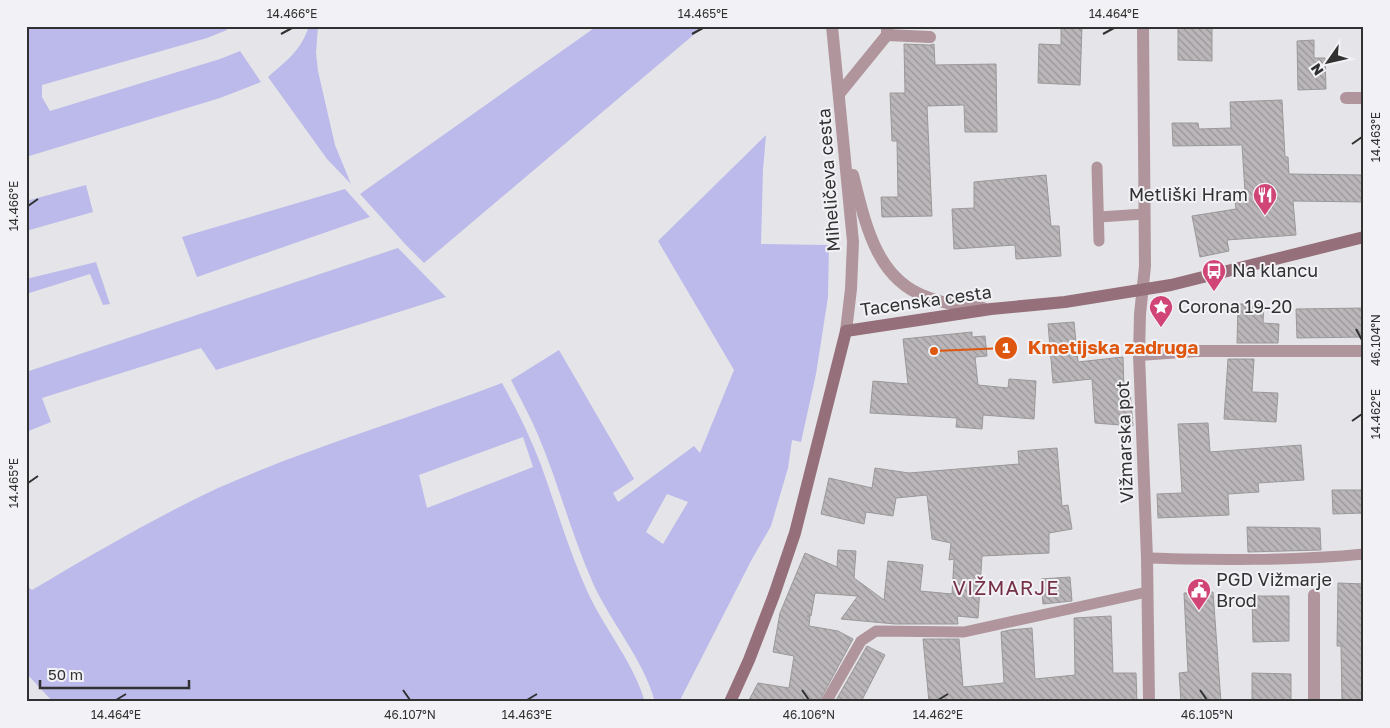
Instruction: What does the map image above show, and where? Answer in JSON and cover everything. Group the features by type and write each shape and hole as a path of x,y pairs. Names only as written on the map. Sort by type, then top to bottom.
{"main road":[{"name":"Tacenska cesta","path":"730,702 749,660 795,533 846,331 991,309 1065,302 1171,285 1364,237"}],"street":[{"name":"Miheličeva cesta","path":"832,26 853,242 851,289 846,331"},
{"name":"Vižmarska pot","path":"1143,26 1145,266 1140,314 1139,355 1148,592 1149,702"},
{"path":"840,94 887,31 930,37"},
{"path":"1346,98 1364,98"},
{"path":"843,139 871,240 880,258 893,275 907,287 926,297 955,304 991,309"},
{"path":"1139,355 1196,351 1364,351"},
{"path":"1314,595 1314,702"}],"lane":[{"path":"1097,167 1100,240"},
{"path":"1099,217 1144,214"},
{"path":"1147,558 1262,560 1364,554"},
{"path":"826,702 861,641 876,631 964,632 1148,592"}],"shaded area":[{"path":"26,26 224,26 227,30 207,38 42,85 42,97 50,111 220,59 240,51 261,82 220,98 26,157"},
{"path":"309,26 318,26 316,53 318,71 335,145 351,184 327,159 268,77 297,49 306,35"},
{"path":"597,26 704,26 424,263 360,194"},
{"path":"766,135 761,244 829,245 828,297 816,374 801,442 792,440 788,468 771,526 752,559 679,702 655,702 643,670 599,596 584,563 538,435 511,380 559,350 634,479 613,493 618,502 694,446 700,453 734,370 658,241","holes":["667,494 688,502 663,544 646,532"]},
{"path":"86,185 93,212 26,231 26,201"},
{"path":"345,189 370,217 197,277 182,237"},
{"path":"398,248 446,297 216,370 201,348 42,398 51,422 26,432 26,372"},
{"path":"96,262 110,304 103,305 90,274 26,294 26,279"},
{"path":"502,383 537,454 570,548 590,597 634,674 645,702 53,702 26,673 26,585 32,590 147,524 218,488 253,473","holes":["523,437 533,467 427,508 419,475"]}],"building":[{"path":"1061,26 1082,26 1080,85 1038,83 1039,44 1061,45"},
{"path":"1178,26 1212,27 1212,61 1178,60"},
{"path":"1314,40 1314,58 1325,58 1326,89 1298,90 1297,41"},
{"path":"904,44 934,44 935,65 996,64 997,132 965,132 964,105 927,106 932,216 882,217 881,197 898,197 897,141 892,141 890,93 905,93"},
{"path":"1282,100 1285,157 1288,157 1289,174 1364,175 1364,202 1293,201 1296,235 1227,240 1229,251 1200,257 1192,216 1236,209 1234,193 1245,192 1242,145 1173,146 1172,123 1198,123 1199,129 1231,128 1230,102"},
{"path":"1046,175 1051,226 1059,226 1061,256 1016,259 1015,245 954,249 952,209 974,208 974,182"},
{"path":"1238,304 1264,304 1263,323 1279,324 1278,343 1237,343"},
{"path":"1364,308 1364,337 1297,338 1296,309"},
{"path":"1074,322 1078,362 1123,357 1124,391 1130,390 1133,426 1095,423 1092,379 1053,383 1048,324"},
{"path":"972,332 972,337 985,336 987,356 975,357 978,385 1008,388 1009,379 1036,381 1034,419 983,415 982,429 956,427 957,418 870,413 873,381 908,384 903,339"},
{"path":"1228,359 1254,359 1252,392 1278,393 1276,422 1224,419"},
{"path":"1208,423 1210,452 1301,445 1304,480 1258,483 1259,492 1228,494 1229,515 1158,518 1157,494 1182,493 1178,424"},
{"path":"1057,448 1062,506 1068,505 1072,529 1049,533 1049,553 982,556 978,618 957,616 958,624 895,624 841,619 858,596 815,593 811,616 807,616 810,617 809,626 838,631 853,639 819,702 748,702 758,683 789,688 794,656 773,652 780,613 805,553 837,567 838,550 856,551 854,578 884,600 888,561 923,565 920,591 952,594 954,559 949,560 951,543 932,539 927,495 896,498 893,516 866,512 864,524 821,514 829,478 872,488 875,468 909,473 1019,464 1018,451"},
{"path":"1332,490 1364,490 1364,513 1333,514"},
{"path":"1247,527 1320,528 1321,550 1248,552"},
{"path":"1070,577 1072,601 1043,604 1041,579"},
{"path":"1338,583 1364,584 1364,702 1342,702 1341,646 1337,646"},
{"path":"1213,592 1221,702 1181,702 1179,673 1188,672 1184,593"},
{"path":"1252,596 1289,596 1289,641 1253,642"},
{"path":"1111,616 1113,673 1136,673 1137,702 929,702 923,639 959,639 963,687 1004,683 1001,632 1010,630 1032,628 1035,679 1075,675 1074,618"},
{"path":"867,646 885,655 861,702 835,702"},
{"path":"1252,673 1291,674 1291,702 1252,702"}],"place":[{"name":"Metliški Hram","path":"1265,216"},
{"name":"Na klancu","path":"1214,292"},
{"name":"Corona 19-20","path":"1161,328"},
{"name":"Kmetijska zadruga","path":"934,351"},
{"name":"PGD Vižmarje Brod","path":"1199,611"}],"district":[{"name":"VIŽMARJE","path":"1006,588"}]}
